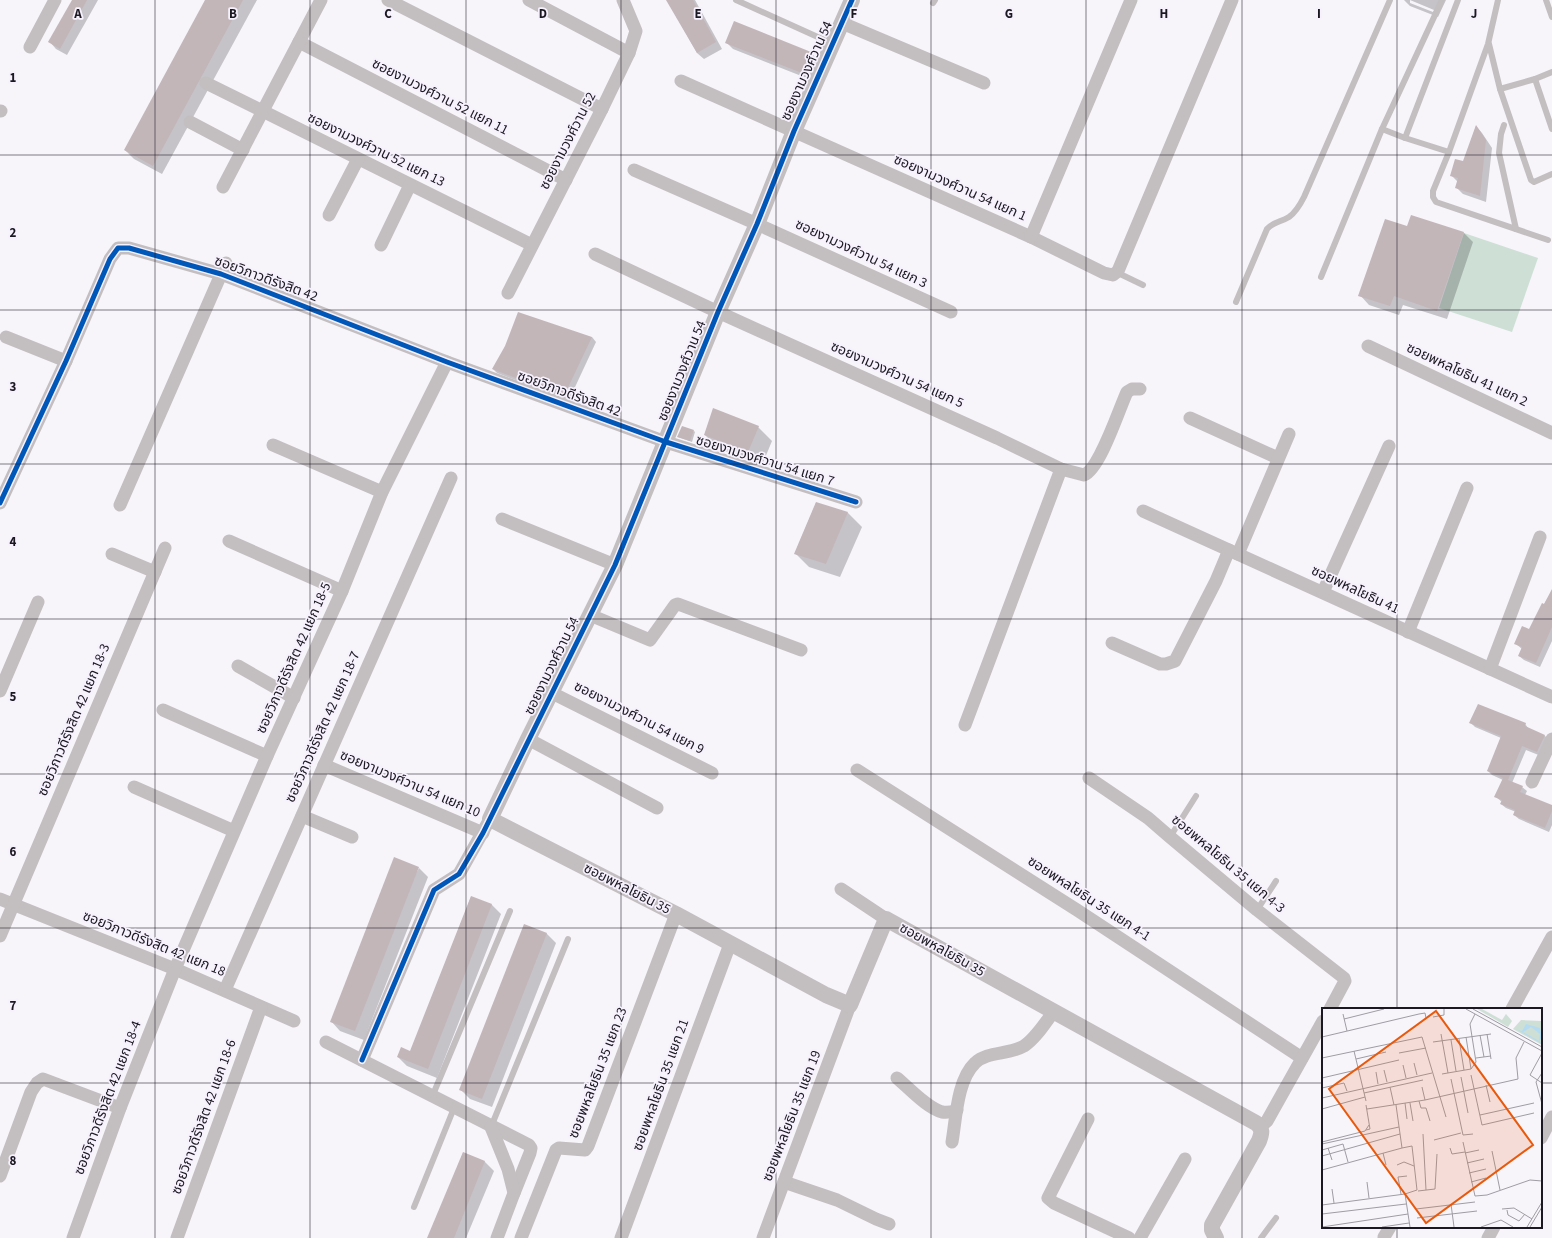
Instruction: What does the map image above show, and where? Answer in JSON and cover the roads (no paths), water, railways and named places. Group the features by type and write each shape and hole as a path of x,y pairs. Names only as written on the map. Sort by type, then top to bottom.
{"street":[{"path":"30,47 55,0"},
{"path":"224,187 321,0"},
{"path":"388,0 602,109"},
{"path":"529,0 629,52"},
{"name":"ซอยงามวงศ์วาน 52","path":"508,293 602,109 629,52 636,31 623,0"},
{"name":"ซอยงามวงศ์วาน 54","path":"362,1060 434,890 460,874 487,826 528,739 615,565 718,312 757,224 794,130 852,0"},
{"path":"1031,237 1131,0"},
{"path":"1114,274 1118,271 1232,0"},
{"path":"842,23 984,83"},
{"name":"ซอยงามวงศ์วาน 52 แยก 11","path":"299,42 566,180"},
{"name":"ซอยงามวงศ์วาน 54 แยก 1","path":"681,81 794,130 1031,237 1104,273 1114,274"},
{"name":"ซอยงามวงศ์วาน 52 แยก 13","path":"206,84 532,245"},
{"path":"190,122 243,150"},
{"path":"330,215 358,159"},
{"name":"ซอยงามวงศ์วาน 54 แยก 3","path":"634,170 951,312"},
{"path":"381,245 410,185"},
{"name":"ซอยวิภาวดีรังสิต 42","path":"0,503 66,361 110,259 118,248 129,248 224,269 447,362 666,442"},
{"name":"ซอยงามวงศ์วาน 54 แยก 5","path":"595,254 718,312 997,438 1061,469 1084,475 1092,469 1106,443 1127,392 1132,389 1140,389"},
{"path":"120,505 224,269"},
{"path":"6,337 66,361"},
{"name":"ซอยพหลโยธิน 41 แยก 2","path":"1368,346 1552,433"},
{"name":"ซอยวิภาวดีรังสิต 42 แยก 18-5","path":"175,969 267,756 342,591 382,492 447,362"},
{"path":"1190,418 1278,458"},
{"path":"1112,643 1160,664 1175,661 1216,581 1234,552 1289,434"},
{"name":"ซอยงามวงศ์วาน 54 แยก 7","path":"666,442 856,502"},
{"path":"273,444 382,492"},
{"path":"1323,592 1389,446"},
{"path":"965,725 1061,469"},
{"name":"ซอยวิภาวดีรังสิต 42 แยก 18-7","path":"225,990 451,478"},
{"path":"1408,632 1468,488"},
{"name":"ซอยพหลโยธิน 41","path":"1143,512 1323,592 1552,697"},
{"path":"502,519 615,565"},
{"path":"1490,669 1540,537"},
{"path":"229,541 342,591"},
{"name":"ซอยวิภาวดีรังสิต 42 แยก 18-3","path":"0,936 165,548"},
{"path":"112,554 155,572"},
{"path":"0,691 38,602"},
{"path":"590,615 650,640 675,605 678,604 801,650"},
{"path":"238,666 294,698"},
{"name":"ซอยงามวงศ์วาน 54 แยก 9","path":"552,692 712,773"},
{"path":"163,710 267,756"},
{"path":"528,739 657,808"},
{"path":"1532,782 1552,739"},
{"name":"ซอยงามวงศ์วาน 54 แยก 10","path":"324,765 487,826"},
{"name":"ซอยพหลโยธิน 35 แยก 4-1","path":"858,770 1077,910 1302,1058"},
{"name":"ซอยพหลโยธิน 35 แยก 4-3","path":"1089,778 1148,818 1257,910 1344,978 1345,981 1331,1008"},
{"path":"134,787 234,831"},
{"path":"302,816 352,837"},
{"name":"ซอยพหลโยธิน 35","path":"487,826 676,914 826,995 850,1005 886,920 1054,1011 1256,1123 1260,1127"},
{"path":"841,889 886,920"},
{"name":"ซอยวิภาวดีรังสิต 42 แยก 18","path":"0,899 175,969 294,1021"},
{"name":"ซอยพหลโยธิน 35 แยก 23","path":"521,1238 556,1150 559,1148 585,1150 588,1146 676,914"},
{"name":"ซอยพหลโยธิน 35 แยก 21","path":"621,1238 730,944"},
{"path":"1513,1008 1550,944"},
{"name":"ซอยวิภาวดีรังสิต 42 แยก 18-4","path":"73,1238 120,1108 175,969"},
{"name":"ซอยพหลโยธิน 35 แยก 19","path":"763,1238 850,1005"},
{"name":"ซอยวิภาวดีรังสิต 42 แยก 18-6","path":"177,1238 261,1007"},
{"path":"952,1142 963,1082 970,1069 982,1058 1023,1046 1038,1033 1054,1011"},
{"path":"1212,1236 1212,1225 1215,1218 1259,1141 1262,1133 1260,1127 1267,1121 1322,1023"},
{"path":"326,1042 529,1145 531,1148 530,1153 497,1238"},
{"path":"897,1078 933,1108 942,1112 958,1110"},
{"path":"0,1176 31,1092 37,1083 43,1079 120,1108"},
{"path":"1542,1136 1552,1118"},
{"path":"1088,1119 1048,1198 1054,1204 1129,1238"},
{"path":"491,1127 508,1169 514,1193"},
{"path":"1140,1238 1185,1159"},
{"path":"784,1182 837,1200 889,1224"},
{"path":"1488,1238 1493,1228"}],"lane":[{"path":"736,0 833,44"},
{"path":"1236,302 1267,229 1271,225 1288,218 1296,211 1304,197 1390,0"},
{"path":"1321,277 1382,129 1442,0"},
{"path":"1405,138 1458,0"},
{"path":"1498,0 1488,44 1449,152 1433,191 1433,197 1436,202 1548,240"},
{"path":"1546,0 1552,17"},
{"path":"1488,44 1500,89 1531,180 1534,182 1552,174"},
{"path":"1500,89 1535,79 1552,72"},
{"path":"1535,79 1552,129"},
{"path":"1504,125 1501,134 1499,153 1516,229"},
{"path":"1382,129 1449,152"},
{"path":"1114,274 1143,285"},
{"path":"1170,837 1196,796"},
{"path":"1257,910 1276,881"},
{"path":"432,1097 510,911"},
{"path":"491,1127 568,939"},
{"path":"414,1207 454,1108"},
{"path":"1261,1238 1276,1218"}]}
